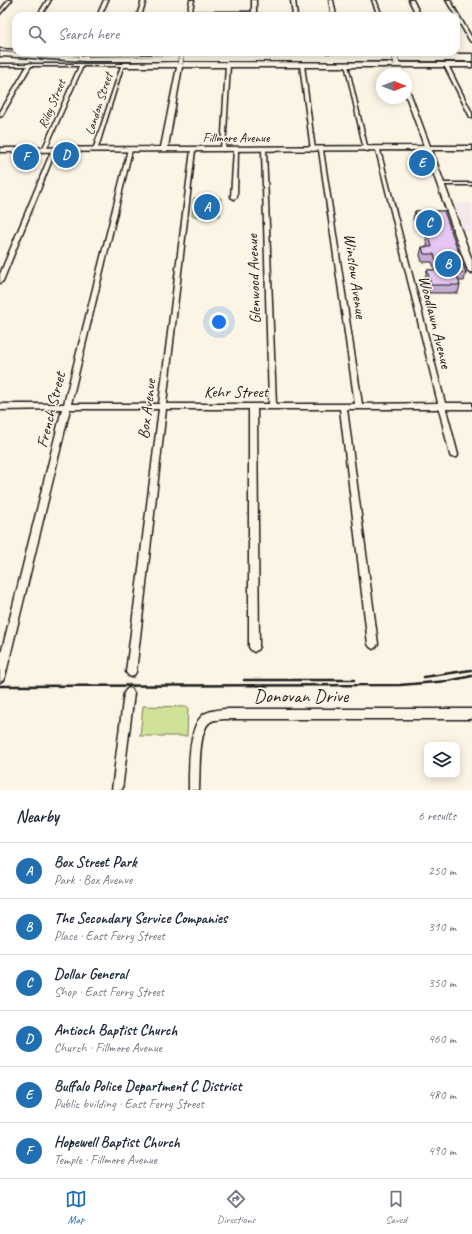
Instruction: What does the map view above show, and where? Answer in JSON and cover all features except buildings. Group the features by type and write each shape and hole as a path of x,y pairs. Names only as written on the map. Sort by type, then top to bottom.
{"highway":[{"path":"0,54 12,55"},
{"path":"23,56 85,59 472,57"},
{"path":"34,57 108,56"},
{"path":"0,58 30,61 83,62 472,63"},
{"path":"0,58 37,63 124,65"}],"street":[{"path":"0,13 10,0"},
{"path":"42,12 49,0"},
{"path":"101,12 106,0"},
{"path":"140,12 144,0"},
{"path":"190,12 192,0"},
{"path":"254,0 254,12"},
{"path":"293,0 294,12"},
{"path":"330,0 333,12"},
{"path":"374,0 378,12"},
{"path":"411,0 417,12"},
{"path":"448,0 455,12"},
{"path":"460,20 472,41"},
{"path":"0,50 12,51"},
{"path":"164,150 181,56"},
{"path":"394,56 399,68"},
{"path":"460,56 472,57"},
{"path":"0,65 446,65 472,63"},
{"path":"0,116 30,64"},
{"name":"Landon Street","path":"95,150 124,65"},
{"path":"223,150 228,65"},
{"path":"302,65 313,150"},
{"path":"346,65 366,150"},
{"path":"446,65 472,118"},
{"name":"Riley Street","path":"44,150 81,66"},
{"path":"412,104 472,271"},
{"name":"Fillmore Avenue","path":"0,150 378,150 472,148"},
{"path":"0,281 54,150"},
{"name":"French Street","path":"0,677 130,150"},
{"name":"Box Avenue","path":"131,672 193,150"},
{"path":"234,197 236,150"},
{"name":"Glenwood Avenue","path":"264,150 273,406"},
{"name":"Winslow Avenue","path":"321,150 359,406"},
{"name":"Woodlawn Avenue","path":"378,150 454,455"},
{"path":"441,184 472,184"},
{"path":"253,406 254,647"},
{"path":"344,406 373,644"},
{"name":"Kehr Street","path":"0,407 472,406"},
{"path":"117,790 129,693"},
{"name":"Donovan Drive","path":"194,790 196,744 202,722 211,716 255,713 472,714"}],"shaded area":[{"path":"454,204 472,204 472,231 464,231"}],"green space":[{"path":"194,198 221,198 220,216 192,216"},
{"path":"143,706 188,707 187,736 140,736"}],"tunnel":[{"path":"129,693 131,672"}],"railway":[{"path":"424,677 471,670"},
{"path":"0,686 400,685 448,681 472,676"},
{"path":"244,680 354,680"}],"place":[{"name":"Antioch Baptist Church","path":"66,155"},
{"name":"Hopewell Baptist Church","path":"26,157"},
{"name":"Buffalo Police Department C District","path":"422,163"},
{"name":"Box Street Park","path":"207,207"},
{"name":"Dollar General","path":"429,223"},
{"name":"The Secondary Service Companies","path":"448,264"}]}
